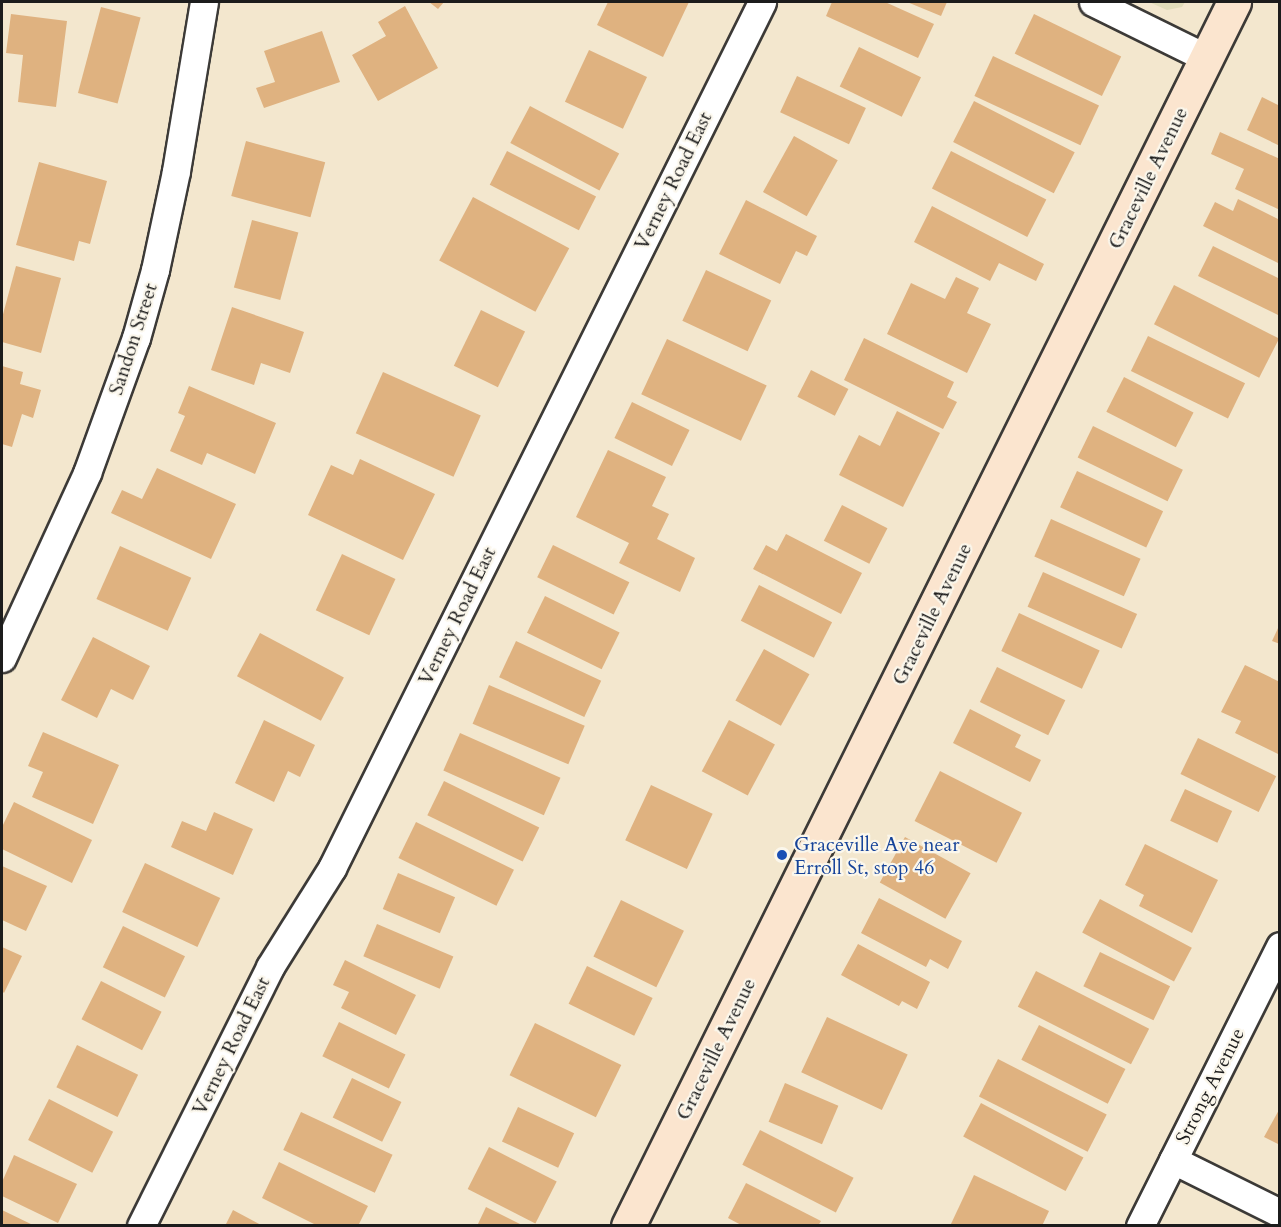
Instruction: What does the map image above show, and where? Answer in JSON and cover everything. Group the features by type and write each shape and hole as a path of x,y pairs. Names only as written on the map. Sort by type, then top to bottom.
{"main road":[{"name":"Graceville Avenue","path":"628,1226 1234,2"}],"street":[{"name":"Sandon Street","path":"2,658 87,473 136,338 155,270 176,171 204,2"},
{"name":"Verney Road East","path":"141,1226 275,957 332,868 762,2"},
{"path":"1093,2 1207,58"},
{"name":"Strong Avenue","path":"1140,1226 1280,946"},
{"path":"1173,1160 1280,1213"}],"shaded area":[{"path":"1149,2 1185,2 1182,7 1167,10"}],"building":[{"path":"429,2 444,2 438,9"},
{"path":"608,2 689,2 663,57 597,25"},
{"path":"832,2 885,2 934,24 918,58 826,16"},
{"path":"907,2 947,2 941,16"},
{"path":"405,6 438,68 378,101 352,55 386,36 378,22"},
{"path":"101,7 141,18 118,104 78,93"},
{"path":"11,14 67,21 56,107 18,102 23,55 6,53"},
{"path":"1034,14 1121,57 1102,96 1015,54"},
{"path":"322,31 340,82 264,108 256,88 275,82 264,51"},
{"path":"859,47 921,77 902,117 840,87"},
{"path":"589,50 647,77 623,129 565,102"},
{"path":"993,56 1099,105 1080,145 974,96"},
{"path":"797,76 866,108 849,144 780,112"},
{"path":"1262,97 1280,106 1280,146 1247,130"},
{"path":"974,101 1075,152 1054,193 953,142"},
{"path":"530,106 619,153 599,191 510,143"},
{"path":"1220,132 1280,159 1280,210 1235,189 1244,169 1211,154"},
{"path":"794,136 838,160 807,216 763,192"},
{"path":"246,141 325,162 310,217 231,196"},
{"path":"507,151 596,196 579,230 490,185"},
{"path":"951,151 1046,200 1027,237 932,188"},
{"path":"39,162 107,181 90,244 79,241 74,261 16,245"},
{"path":"473,197 569,248 535,312 439,261"},
{"path":"1238,199 1280,220 1280,264 1203,226 1215,202 1233,211"},
{"path":"746,200 817,236 807,256 796,251 780,284 719,254"},
{"path":"932,206 1044,264 1036,281 999,263 990,281 914,242"},
{"path":"252,220 298,232 280,300 234,288"},
{"path":"1213,246 1280,279 1278,315 1198,276"},
{"path":"16,266 61,278 41,353 2,342 2,318"},
{"path":"706,270 771,300 748,351 682,321"},
{"path":"956,277 979,288 967,313 991,324 967,373 887,334 911,283 945,299"},
{"path":"1174,285 1279,339 1259,378 1154,324"},
{"path":"232,307 304,332 290,373 261,363 254,385 211,370"},
{"path":"481,310 525,331 498,387 454,366"},
{"path":"1148,336 1245,383 1228,418 1131,371"},
{"path":"864,338 954,382 947,397 957,402 943,429 844,380"},
{"path":"667,339 767,385 741,441 641,394"},
{"path":"2,366 23,372 20,384 41,390 33,418 22,414 12,447 2,444"},
{"path":"811,370 848,389 835,416 797,397"},
{"path":"383,372 481,416 453,477 356,433"},
{"path":"1124,377 1193,412 1176,447 1106,412"},
{"path":"189,386 276,423 255,474 207,453 202,465 170,451 185,416 178,413"},
{"path":"632,402 690,430 672,466 614,438"},
{"path":"897,411 940,433 903,507 839,475 859,435 880,446"},
{"path":"1093,426 1183,470 1168,501 1078,457"},
{"path":"608,450 666,477 652,506 669,514 657,539 695,558 680,592 619,563 629,543 576,517"},
{"path":"360,459 435,494 403,560 308,515 331,465 353,475"},
{"path":"157,468 236,504 211,559 111,513 122,490 142,499"},
{"path":"1077,471 1163,511 1146,547 1060,507"},
{"path":"842,505 887,528 869,564 824,541"},
{"path":"1051,519 1141,559 1124,596 1034,556"},
{"path":"786,534 862,573 841,614 753,569 766,545 777,551"},
{"path":"553,545 629,582 614,615 537,577"},
{"path":"120,546 191,578 168,631 96,599"},
{"path":"342,554 395,579 369,635 316,610"},
{"path":"1043,572 1137,614 1122,649 1028,607"},
{"path":"759,585 832,622 814,658 741,621"},
{"path":"545,596 620,632 602,669 527,633"},
{"path":"1019,613 1100,651 1082,689 1001,651"},
{"path":"1280,624 1280,644 1272,641"},
{"path":"260,633 344,678 321,721 237,676"},
{"path":"93,637 150,666 133,700 111,689 97,718 61,700"},
{"path":"516,641 601,681 584,717 499,677"},
{"path":"764,649 809,674 781,726 735,701"},
{"path":"1245,665 1280,682 1280,755 1235,733 1241,721 1221,712"},
{"path":"997,667 1065,700 1048,735 980,702"},
{"path":"489,685 585,726 568,764 473,724"},
{"path":"970,709 1021,735 1015,747 1041,760 1030,782 953,743"},
{"path":"264,720 315,745 300,777 288,771 274,802 235,783"},
{"path":"729,720 775,744 748,796 702,771"},
{"path":"43,732 119,765 93,824 32,797 43,772 28,766"},
{"path":"460,733 560,778 544,815 443,770"},
{"path":"1198,738 1276,776 1259,812 1180,774"},
{"path":"940,771 1022,813 997,863 915,821"},
{"path":"444,781 539,827 523,862 427,815"},
{"path":"651,785 713,814 687,869 625,840"},
{"path":"1185,789 1232,811 1217,843 1170,821"},
{"path":"14,802 92,840 72,883 2,849 2,827"},
{"path":"214,812 253,829 233,875 171,847 182,821 206,831"},
{"path":"416,822 514,870 496,906 398,858"},
{"path":"905,837 971,873 945,919 880,882"},
{"path":"1145,844 1218,880 1192,933 1139,906 1144,895 1125,885"},
{"path":"145,863 220,898 197,947 122,912"},
{"path":"2,866 47,886 26,931 2,920"},
{"path":"398,873 455,897 440,933 383,909"},
{"path":"879,898 962,941 948,969 930,959 926,967 861,933"},
{"path":"1100,899 1192,948 1174,981 1082,933"},
{"path":"621,900 684,931 656,987 593,957"},
{"path":"377,924 453,956 440,989 363,956"},
{"path":"123,926 185,956 165,998 103,967"},
{"path":"858,944 930,982 917,1009 902,1001 899,1006 841,975"},
{"path":"2,947 22,956 4,993 2,991"},
{"path":"1100,952 1170,986 1153,1020 1083,986"},
{"path":"345,960 416,995 396,1035 341,1008 349,992 333,985"},
{"path":"587,966 653,998 634,1036 569,1004"},
{"path":"1036,971 1149,1029 1131,1064 1018,1007"},
{"path":"101,981 162,1012 142,1050 81,1019"},
{"path":"827,1017 908,1055 882,1110 801,1072"},
{"path":"339,1022 406,1054 389,1089 322,1056"},
{"path":"535,1023 621,1065 596,1117 510,1075"},
{"path":"1039,1025 1125,1069 1108,1104 1021,1060"},
{"path":"77,1045 138,1075 118,1117 56,1087"},
{"path":"998,1059 1107,1114 1088,1152 979,1096"},
{"path":"352,1078 401,1102 382,1142 333,1118"},
{"path":"785,1083 838,1106 822,1144 769,1122"},
{"path":"49,1099 113,1132 92,1173 28,1140"},
{"path":"981,1103 1083,1157 1066,1191 963,1137"},
{"path":"518,1107 574,1133 558,1168 502,1141"},
{"path":"1280,1108 1280,1145 1264,1137"},
{"path":"301,1112 393,1155 375,1193 283,1150"},
{"path":"760,1130 854,1178 836,1212 742,1165"},
{"path":"489,1147 557,1182 535,1223 468,1189"},
{"path":"14,1155 77,1184 58,1223 2,1196 2,1182"},
{"path":"279,1162 368,1206 358,1226 318,1226 262,1198"},
{"path":"974,1175 1049,1211 1042,1226 950,1226"},
{"path":"746,1183 821,1221 818,1226 743,1226 728,1218"},
{"path":"486,1207 524,1226 477,1226"},
{"path":"2,1210 35,1226 2,1226"},
{"path":"233,1210 263,1226 225,1226"}],"place":[{"name":"Graceville Ave near Erroll St, stop 46","path":"782,855"}]}
